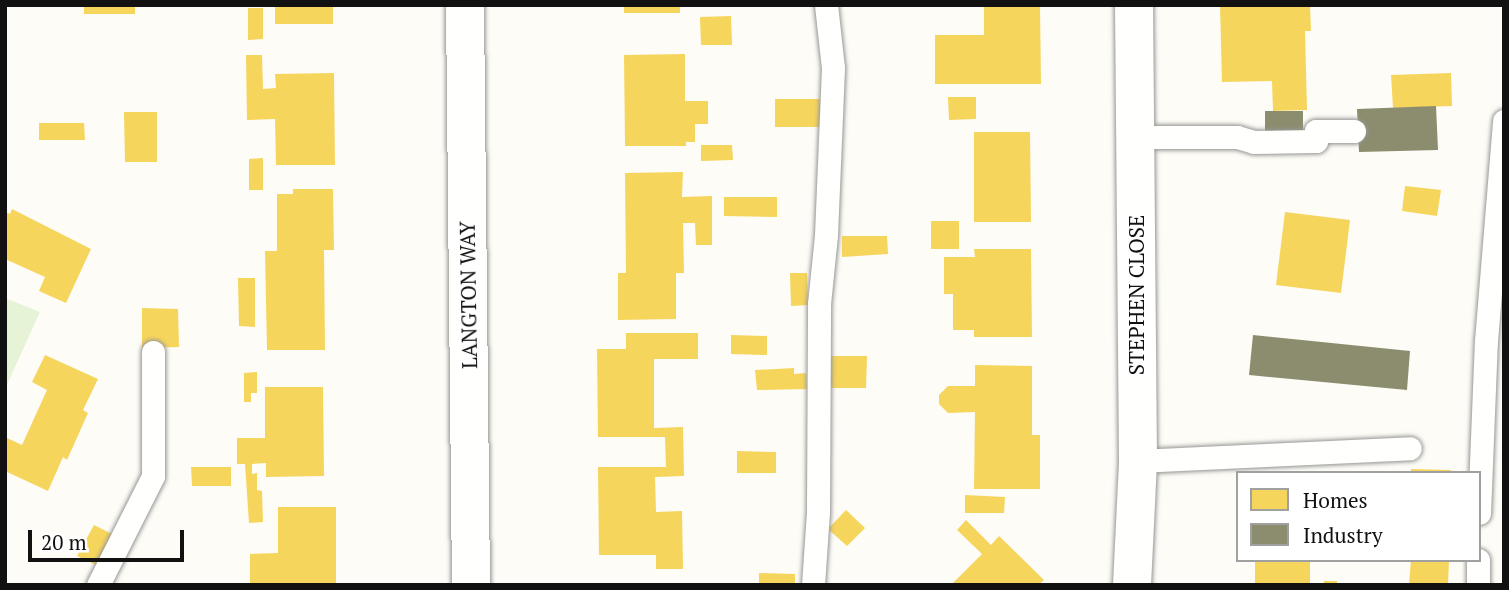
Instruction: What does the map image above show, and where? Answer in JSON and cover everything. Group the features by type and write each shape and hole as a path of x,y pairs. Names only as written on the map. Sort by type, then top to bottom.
{"street":[{"name":"LANGTON WAY","path":"465,5 471,585"},
{"name":"STEPHEN CLOSE","path":"1132,585 1138,461 1134,5"}],"lane":[{"path":"813,585 818,511 819,304 826,235 833,68 825,5"},
{"path":"1481,471 1486,341 1504,121"},
{"path":"1135,137 1237,137 1254,142 1316,141 1316,131 1354,131"},
{"path":"98,585 153,476 153,352"},
{"path":"1138,461 1410,448"},
{"path":"1478,562 1478,585"}],"green space":[{"path":"5,298 40,312 5,389"}],"building: Homes":[{"path":"84,5 135,5 135,14 84,14"},
{"path":"275,5 333,5 333,24 275,24"},
{"path":"624,5 680,5 680,13 624,13"},
{"path":"984,5 1040,5 1041,84 935,84 935,35 984,35"},
{"path":"1220,5 1310,5 1311,31 1305,31 1307,110 1273,111 1272,81 1222,82"},
{"path":"248,8 263,8 263,39 248,40"},
{"path":"731,16 732,45 701,45 700,17"},
{"path":"685,54 685,101 708,101 708,124 695,124 695,142 686,142 686,146 625,146 624,55"},
{"path":"246,55 262,55 263,89 276,88 275,74 334,73 335,165 276,165 275,119 247,120"},
{"path":"1451,73 1452,106 1393,108 1391,75"},
{"path":"948,97 976,97 976,119 949,120"},
{"path":"775,99 820,99 821,127 775,127"},
{"path":"124,112 157,112 157,162 125,162"},
{"path":"39,123 84,123 85,140 39,140"},
{"path":"974,132 1030,132 1031,222 974,222"},
{"path":"701,145 732,145 733,160 701,161"},
{"path":"263,158 263,190 249,190 249,159"},
{"path":"683,172 682,197 712,196 712,245 696,245 695,223 683,223 684,273 676,273 676,319 618,320 618,273 626,273 625,173"},
{"path":"1405,186 1441,190 1437,216 1402,211"},
{"path":"293,189 333,189 334,250 324,250 325,350 267,350 265,251 277,251 277,194 293,194"},
{"path":"724,197 777,197 777,217 724,216"},
{"path":"12,209 91,249 66,303 39,291 45,277 5,259 5,212 10,214"},
{"path":"1285,212 1350,220 1341,293 1276,285"},
{"path":"931,221 959,221 959,249 931,249"},
{"path":"842,236 887,236 888,254 842,257"},
{"path":"974,249 1031,249 1032,337 974,337 974,330 953,330 953,294 944,294 944,257 975,257"},
{"path":"790,273 807,273 808,305 791,306"},
{"path":"238,278 255,278 255,327 239,326"},
{"path":"142,308 178,309 179,347 142,348"},
{"path":"626,333 698,333 698,359 654,359 654,428 683,427 684,476 655,477 656,512 682,511 683,569 656,569 656,555 599,555 598,467 666,467 665,437 598,437 597,349 626,349"},
{"path":"731,335 767,336 767,355 731,354"},
{"path":"45,355 98,379 83,410 88,413 67,460 63,457 48,491 5,471 7,438 22,445 47,390 32,382"},
{"path":"826,356 867,356 866,388 826,388"},
{"path":"975,365 1032,366 1032,435 1040,435 1040,489 974,489 975,412 948,413 939,404 939,395 948,386 975,386"},
{"path":"794,368 794,374 806,373 807,389 757,390 755,370"},
{"path":"257,372 257,393 251,393 251,402 244,402 244,373"},
{"path":"265,387 323,387 324,476 266,477 266,463 252,464 252,474 257,473 257,490 262,491 263,522 249,523 245,464 237,464 237,438 265,438"},
{"path":"737,451 776,452 776,473 737,473"},
{"path":"191,467 231,467 231,486 192,486"},
{"path":"1411,469 1451,470 1451,471"},
{"path":"965,495 1005,497 1004,513 965,513"},
{"path":"278,507 336,507 336,585 250,585 250,554 278,553"},
{"path":"846,510 865,528 847,546 828,529"},
{"path":"966,520 991,545 999,536 1044,580 1038,585 951,585 982,554 957,530"},
{"path":"94,525 112,534 96,565 77,556"},
{"path":"1255,562 1310,562 1310,585 1255,585"},
{"path":"1411,562 1449,562 1448,585 1409,585"},
{"path":"759,573 795,574 795,585 759,585"},
{"path":"1324,581 1337,581 1337,585 1324,585"}],"building: Industry":[{"path":"1436,106 1438,150 1359,152 1357,109"},
{"path":"1265,111 1303,111 1303,134 1265,135"},
{"path":"1253,335 1410,351 1407,390 1249,375"}]}
